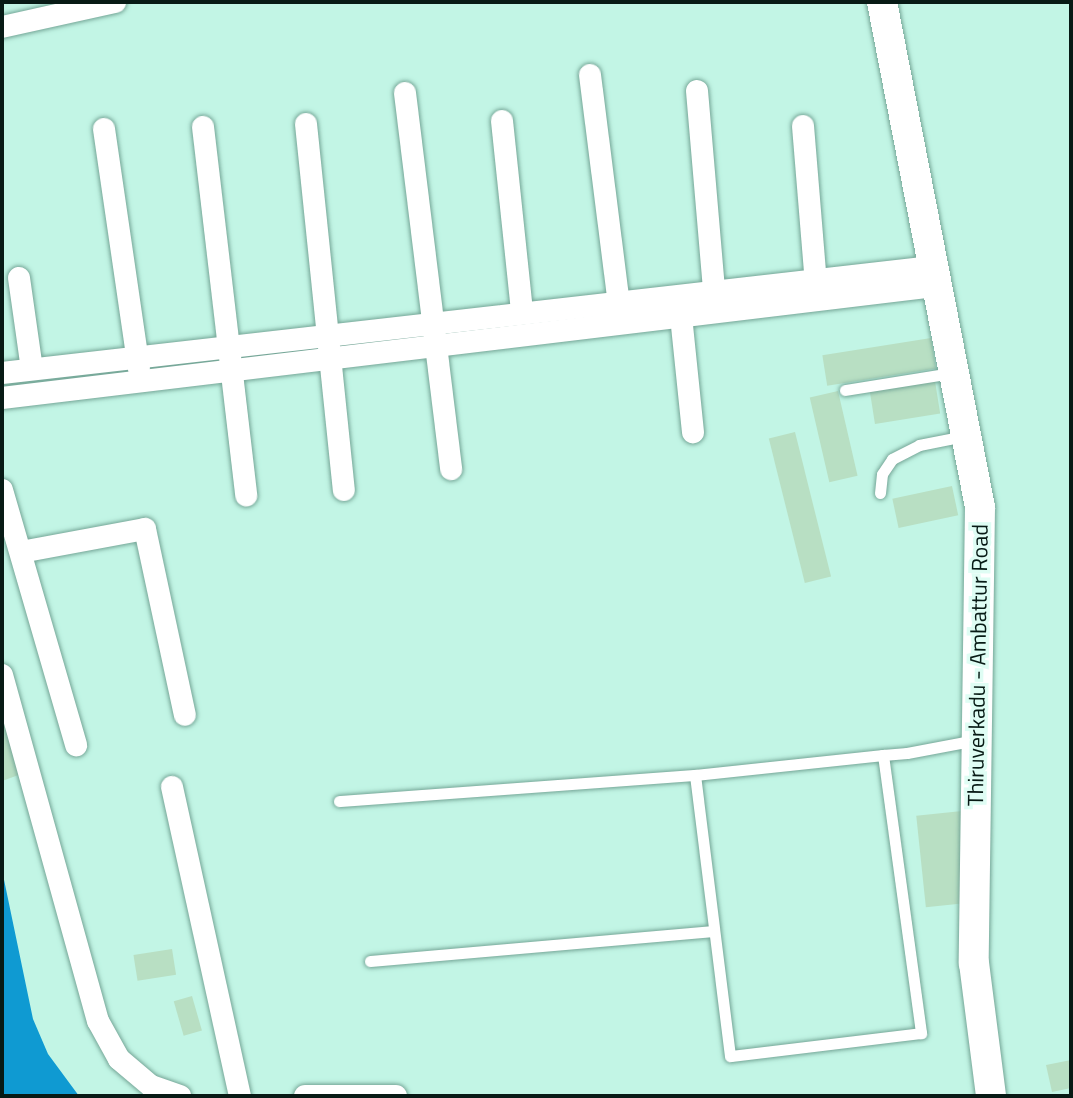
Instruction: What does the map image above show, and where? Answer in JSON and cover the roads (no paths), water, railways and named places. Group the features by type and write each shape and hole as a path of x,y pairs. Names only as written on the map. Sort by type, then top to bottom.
{"main road":[{"name":"Thiruverkadu - Ambattur Road","path":"882,2 980,507 981,740 974,963 991,1096"}],"street":[{"path":"2,27 66,7 115,2"},
{"path":"590,75 619,312"},
{"path":"697,91 714,291"},
{"path":"405,93 451,469"},
{"path":"502,121 522,312"},
{"path":"306,124 344,490"},
{"path":"803,126 817,290"},
{"path":"203,127 246,495"},
{"path":"104,129 141,381"},
{"path":"2,373 522,312 619,312 681,316 817,290 934,277"},
{"path":"19,278 32,369"},
{"path":"2,398 438,345 714,291 817,290"},
{"path":"681,316 693,432"},
{"path":"2,490 76,745"},
{"path":"21,552 145,529 185,715"},
{"path":"2,675 98,1021 119,1059 151,1086 180,1096"},
{"path":"172,787 240,1096"},
{"path":"305,1096 396,1096"}],"lane":[{"path":"845,390 954,372"},
{"path":"880,493 882,474 892,459 919,445 965,436"},
{"path":"339,801 695,775 883,755 981,740"},
{"path":"695,775 730,1056 921,1033 883,755"},
{"path":"370,961 714,931"}],"water":[{"path":"2,870 33,1019 48,1054 79,1096 2,1096"}]}
